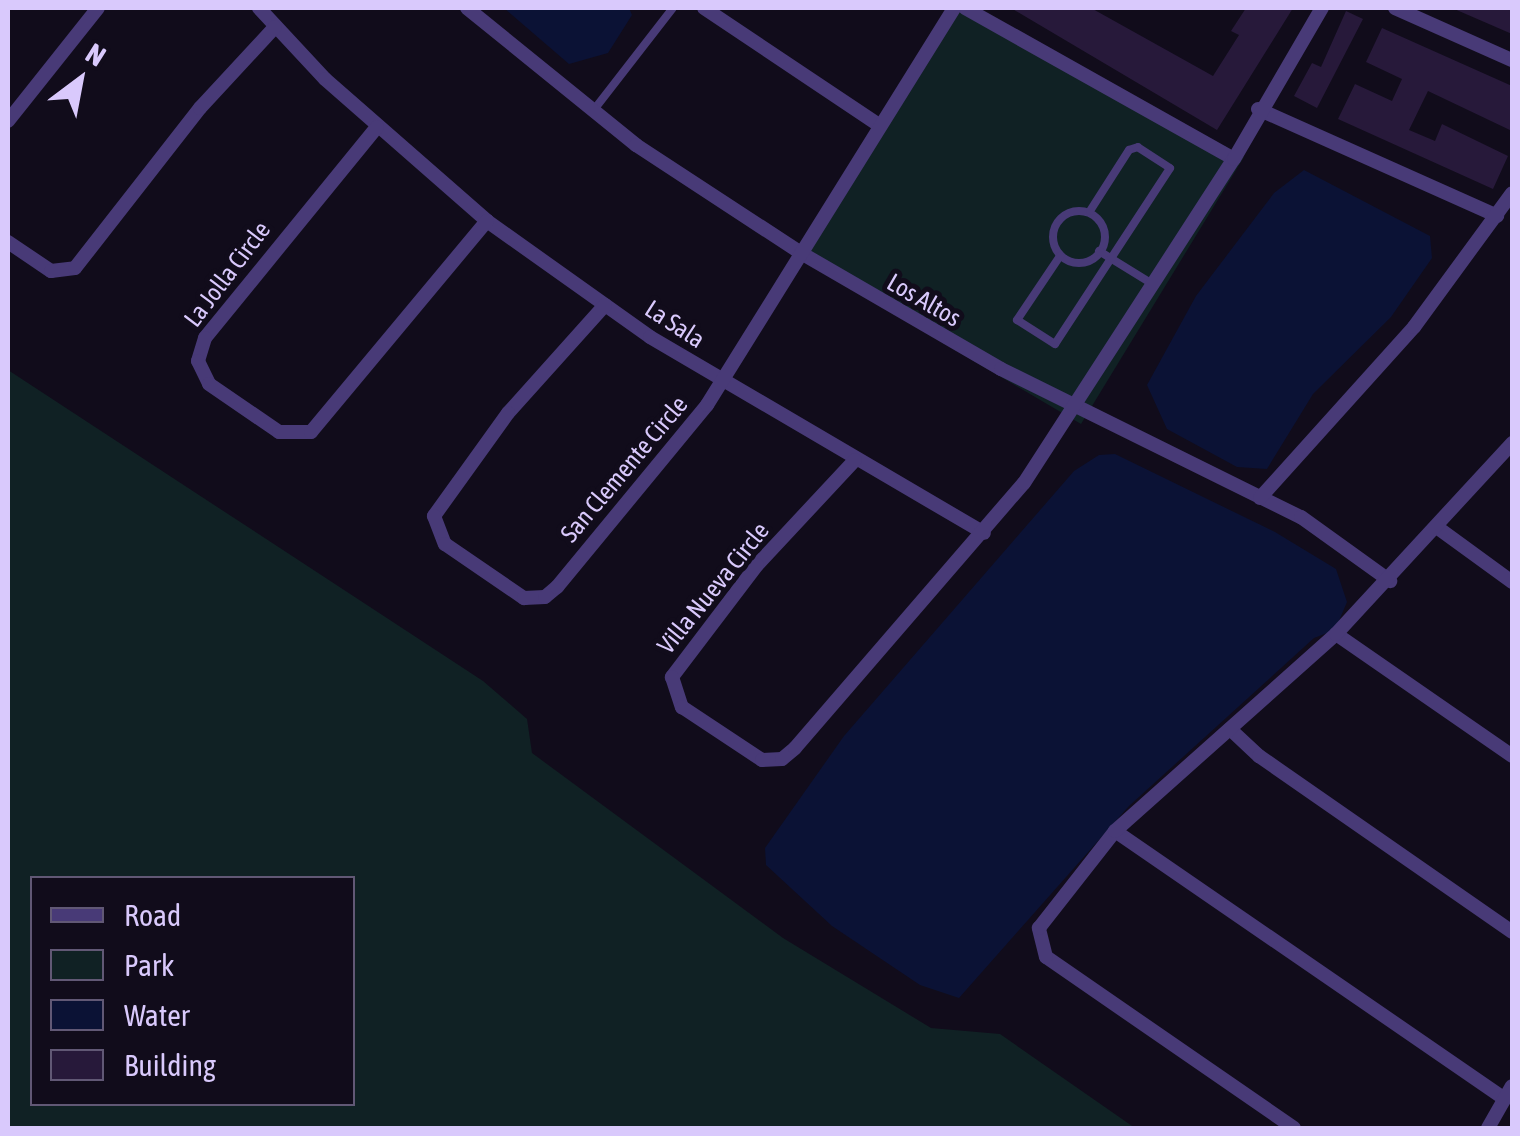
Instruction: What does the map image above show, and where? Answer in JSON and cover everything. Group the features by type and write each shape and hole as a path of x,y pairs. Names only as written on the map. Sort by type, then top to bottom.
{"street":[{"path":"8,121 98,8"},
{"name":"La Sala","path":"258,8 377,127 486,221 605,305 722,380 984,533"},
{"name":"Los Altos","path":"467,8 592,112 801,252 1075,408 1335,538 1390,581"},
{"path":"704,8 880,126"},
{"name":"San Clemente Circle","path":"605,305 508,414 434,516 445,544 518,595 532,599 552,592 722,380 954,8"},
{"path":"966,8 1234,158"},
{"path":"984,533 1075,408 1234,158 1258,109 1322,8"},
{"path":"1395,8 1512,60"},
{"path":"8,242 51,271 76,268 168,147 275,27"},
{"path":"1258,109 1497,216"},
{"name":"La Jolla Circle","path":"377,127 205,338 198,360 210,384 279,432 312,432 486,221"},
{"path":"1260,498 1396,348 1512,192"},
{"path":"1294,1128 1051,962 1038,939 1051,908 1116,831 1336,634 1390,581 1512,443"},
{"name":"Villa Nueva Circle","path":"854,460 757,565 672,677 682,707 753,757 775,761 790,753 860,666 984,533"},
{"path":"1438,528 1512,582"},
{"path":"1336,634 1512,756"},
{"path":"1230,729 1258,756 1512,932"},
{"path":"1116,831 1509,1092 1488,1128"}],"lane":[{"path":"592,112 673,8"},
{"path":"1060,256 1017,320 1055,344 1170,168 1138,148 1130,150 1090,211"},
{"path":"1090,211 1104,232 1099,252 1076,264 1060,256 1052,243 1068,213 1090,211"},
{"path":"1099,252 1154,285"}],"green space":[{"path":"949,8 975,8 1244,157 1081,424 802,260"},
{"path":"8,370 483,681 527,719 532,753 783,938 931,1028 1000,1034 1135,1128 8,1128"}],"water":[{"path":"504,8 629,8 632,15 608,53 569,64"},
{"path":"1304,170 1430,236 1432,258 1391,317 1313,394 1267,469 1237,467 1167,429 1147,385 1196,296 1274,193"},
{"path":"1115,454 1275,532 1336,569 1347,602 1335,630 1314,638 1129,806 959,998 920,985 832,926 766,865 765,848 844,736 1074,471 1099,455"}],"building":[{"path":"1011,8 1091,8 1213,76 1239,35 1231,31 1246,8 1293,8 1217,130"},
{"path":"1452,8 1512,8 1512,34"},
{"path":"1346,11 1363,19 1317,108 1294,96 1312,63 1321,67"},
{"path":"1382,28 1512,86 1512,131 1428,91 1409,130 1435,141 1442,124 1508,156 1493,189 1338,119 1355,84 1392,101 1402,79 1366,62"}]}
